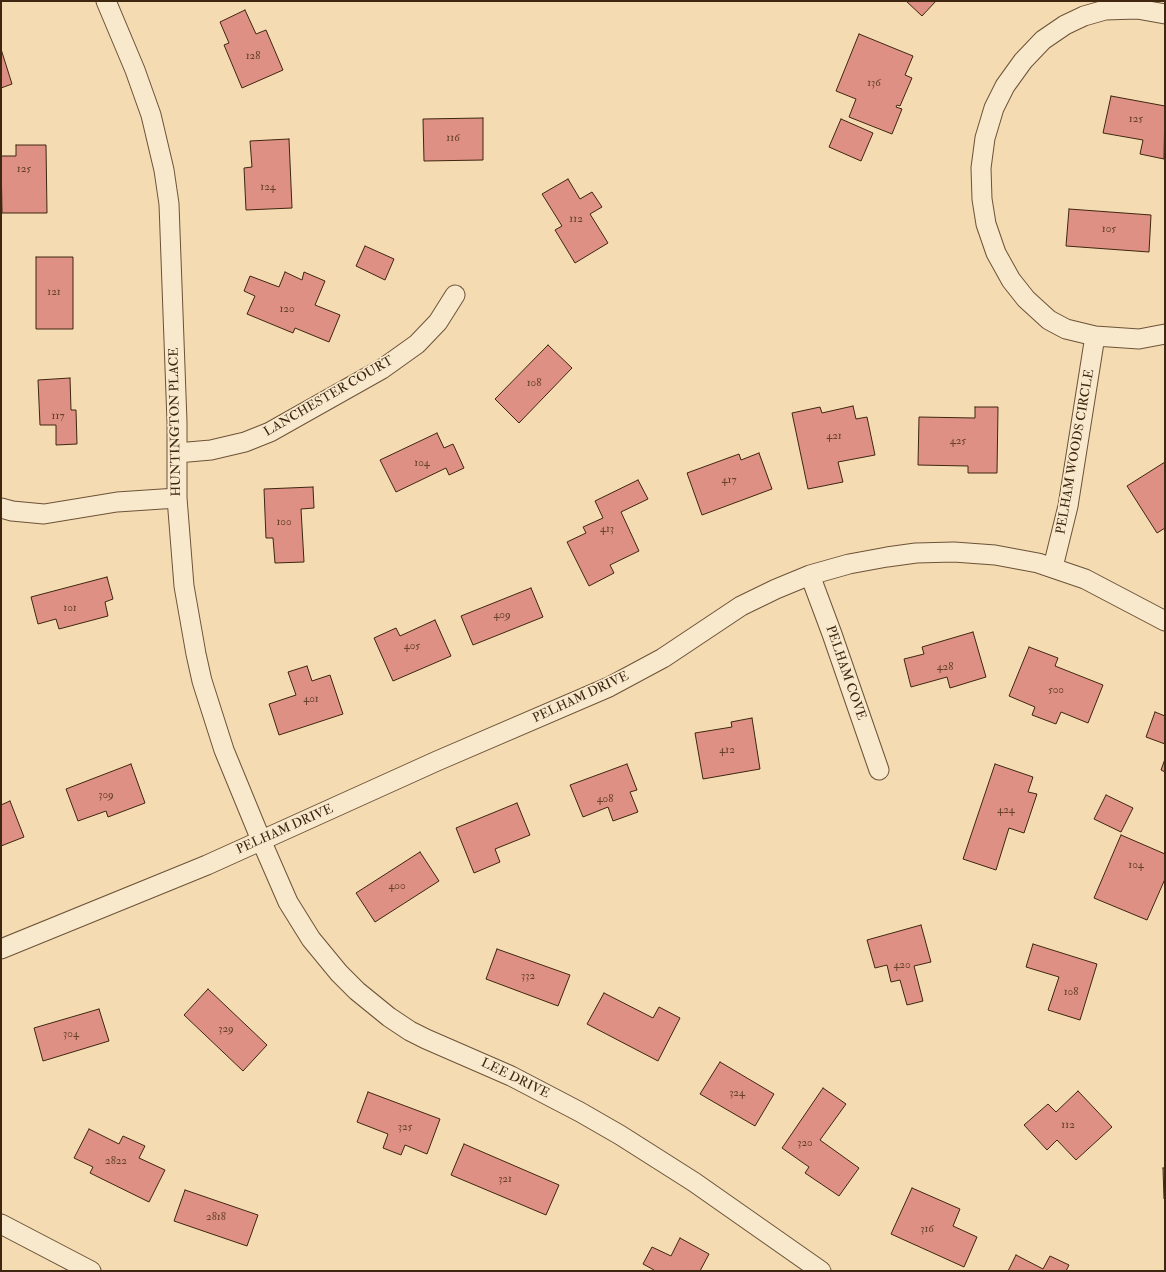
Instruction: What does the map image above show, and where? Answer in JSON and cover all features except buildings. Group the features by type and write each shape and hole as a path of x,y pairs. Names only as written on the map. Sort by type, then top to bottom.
{"street":[{"name":"HUNTINGTON PLACE","path":"106,1 135,70 151,115 164,170 168,204 177,422 178,498 184,586 202,681 224,750 261,840"},
{"path":"1165,14 1137,9 1105,10 1084,16 1065,25 1043,40 1023,61 1005,86 994,108 985,138 981,168 982,199 986,224 996,253 1011,280 1026,299 1049,320 1066,329 1095,336 1139,339 1165,334"},
{"name":"LANCHESTER COURT","path":"177,453 211,450 245,442 270,432 382,369 417,344 438,322 455,295"},
{"name":"PELHAM WOODS CIRCLE","path":"1053,567 1068,506 1095,336"},
{"path":"1,508 12,511 44,514 117,502 178,498"},
{"name":"PELHAM DRIVE","path":"1,949 207,865 609,687 664,658 741,606 810,575 849,564 916,553 954,552 1038,562 1085,579 1165,621"},
{"name":"PELHAM COVE","path":"810,575 879,770"},
{"name":"LEE DRIVE","path":"261,840 288,902 311,939 339,973 389,1017 410,1031 510,1076 600,1123 694,1182 814,1269"},
{"path":"1,1224 91,1271"}]}
